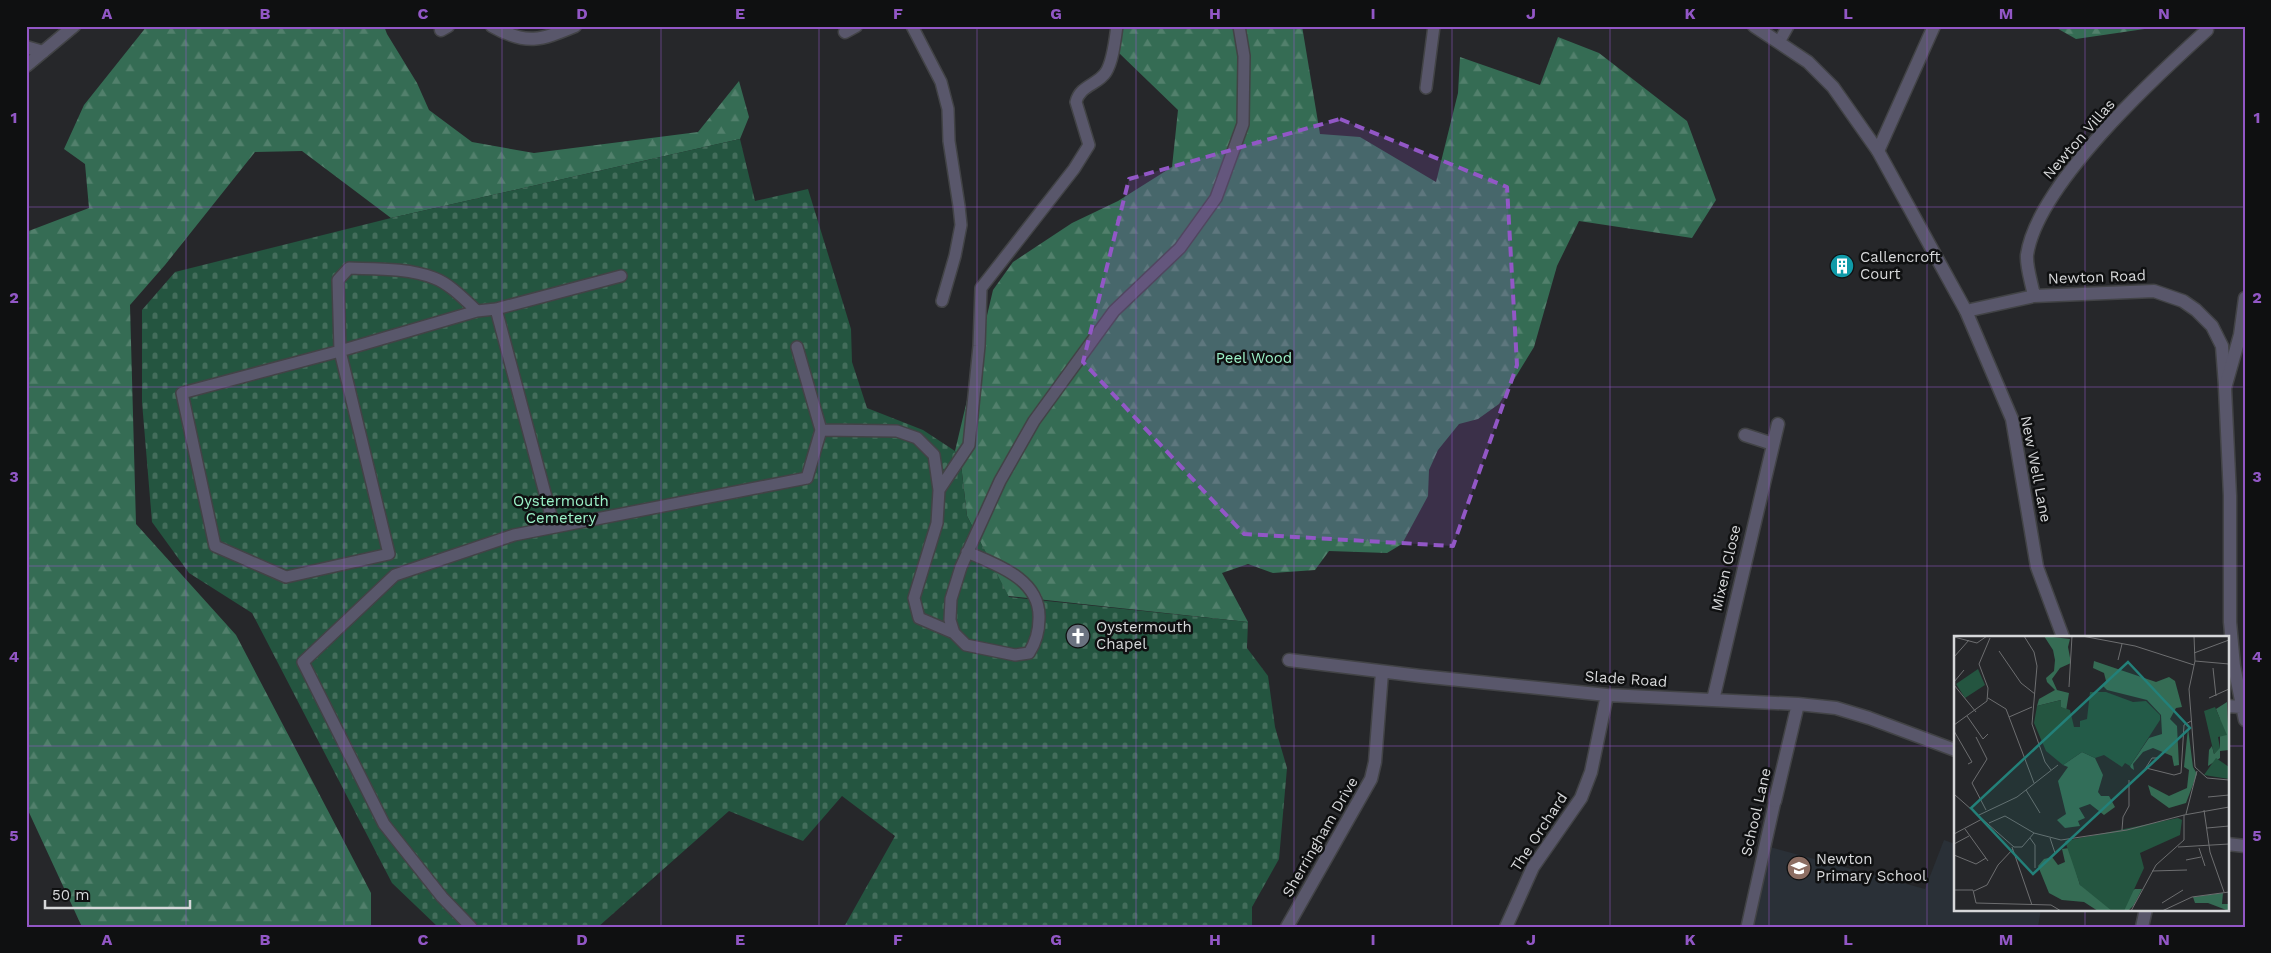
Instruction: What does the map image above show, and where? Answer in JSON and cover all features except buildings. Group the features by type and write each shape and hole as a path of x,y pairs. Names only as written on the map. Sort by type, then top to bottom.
{"street":[{"path":"26,66 74,26"},
{"path":"492,26 518,39 532,40 543,39 575,26"},
{"path":"1754,26 1808,62 1833,87 1878,151 1966,311"},
{"path":"1878,151 1934,26"},
{"name":"Newton Villas","path":"2034,296 2027,256 2040,214 2064,179 2103,134 2207,30"},
{"path":"26,47 43,52"},
{"name":"Newton Road","path":"1966,311 2034,296 2154,292 2183,301 2196,310 2212,326 2222,346 2230,496 2230,622 2245,720"},
{"path":"2225,388 2242,335 2245,298"},
{"name":"New Well Lane","path":"1966,311 2012,419 2036,567 2063,636"},
{"name":"Mixen Close","path":"1713,700 1778,424"},
{"path":"1745,435 1773,444"},
{"name":"Slade Road","path":"1289,660 1382,672 1607,695 1798,704 1836,708 1869,718 1954,750"},
{"name":"Sherringham Drive","path":"1287,927 1372,779 1382,672"},
{"name":"The Orchard","path":"1506,927 1533,867 1581,798 1591,772 1607,695"},
{"path":"2228,706 2242,700"},
{"name":"School Lane","path":"1775,801 1798,704"},
{"path":"2228,844 2245,846"},
{"path":"2142,927 2146,910"}],"lane":[{"path":"912,26 941,82 948,108 950,141 959,206 961,225 955,256 942,301"},
{"path":"939,490 970,445 979,346 981,288 1074,169 1088,146 1076,102 1078,95 1083,89 1100,80 1107,72 1117,26"},
{"path":"954,633 950,620 951,599 967,552 1000,481 1034,421 1114,311 1180,248 1216,198 1243,124 1244,56 1239,26"},
{"path":"1426,88 1434,26"},
{"path":"1779,42 1788,26"},
{"path":"395,575 340,351 338,280 349,268 391,269 434,278 459,293 477,311"},
{"path":"389,554 286,577 215,546 182,393 340,351 477,311 496,309 620,276"},
{"path":"496,309 554,527"},
{"path":"471,927 442,897 384,824 303,662 395,575 514,535 807,478 821,430 797,347"},
{"path":"821,430 897,432 917,438 934,455 939,490 937,523 914,598 920,618 954,633 966,645 1015,655 1030,653 1036,643 1039,630 1040,606 1026,583 999,565 967,552"},
{"name":"School Lane","path":"1747,927 1775,801"}],"highlighted area":[{"path":"1340,119 1507,187 1517,365 1453,546 1244,534 1083,362 1129,179"}],"shaded area":[{"name":"Newton Primary School","path":"1944,840 1954,844 1954,910 2041,910 2038,927 1741,927 1759,844 1925,889"}],"green space":[{"path":"147,26 384,26 417,83 429,110 472,142 534,153 698,132 739,81 749,117 740,139 391,218 302,151 255,152 165,265 130,305 136,524 236,635 371,893 371,927 82,927 26,806 26,232 89,208 85,164 64,149 84,105"},
{"name":"Peel Wood","path":"1123,26 1302,26 1320,134 1360,137 1436,182 1458,93 1460,57 1540,85 1558,37 1599,53 1687,121 1716,200 1692,238 1579,221 1557,266 1534,347 1499,404 1478,419 1459,424 1438,450 1429,470 1428,496 1402,544 1387,553 1329,551 1315,570 1273,573 1248,564 1222,573 1248,622 1008,596 967,516 961,464 955,451 993,290 1013,262 1072,223 1118,201 1172,167 1178,110 1119,53"},
{"path":"2053,26 2165,26 2076,39"},
{"name":"Oystermouth Cemetery","path":"740,139 755,201 808,189 851,329 852,362 867,408 923,430 955,451 961,464 967,516 1009,597 1248,622 1247,648 1268,676 1275,727 1287,768 1279,859 1252,907 1252,927 844,927 895,836 842,796 803,841 729,811 598,927 438,927 392,883 252,613 189,573 152,522 142,402 142,310 175,272 391,218"}],"place":[{"name":"Callencroft Court","path":"1842,266"},
{"name":"Oystermouth Chapel","path":"1078,636"},
{"name":"Newton Primary School","path":"1799,868"}]}
